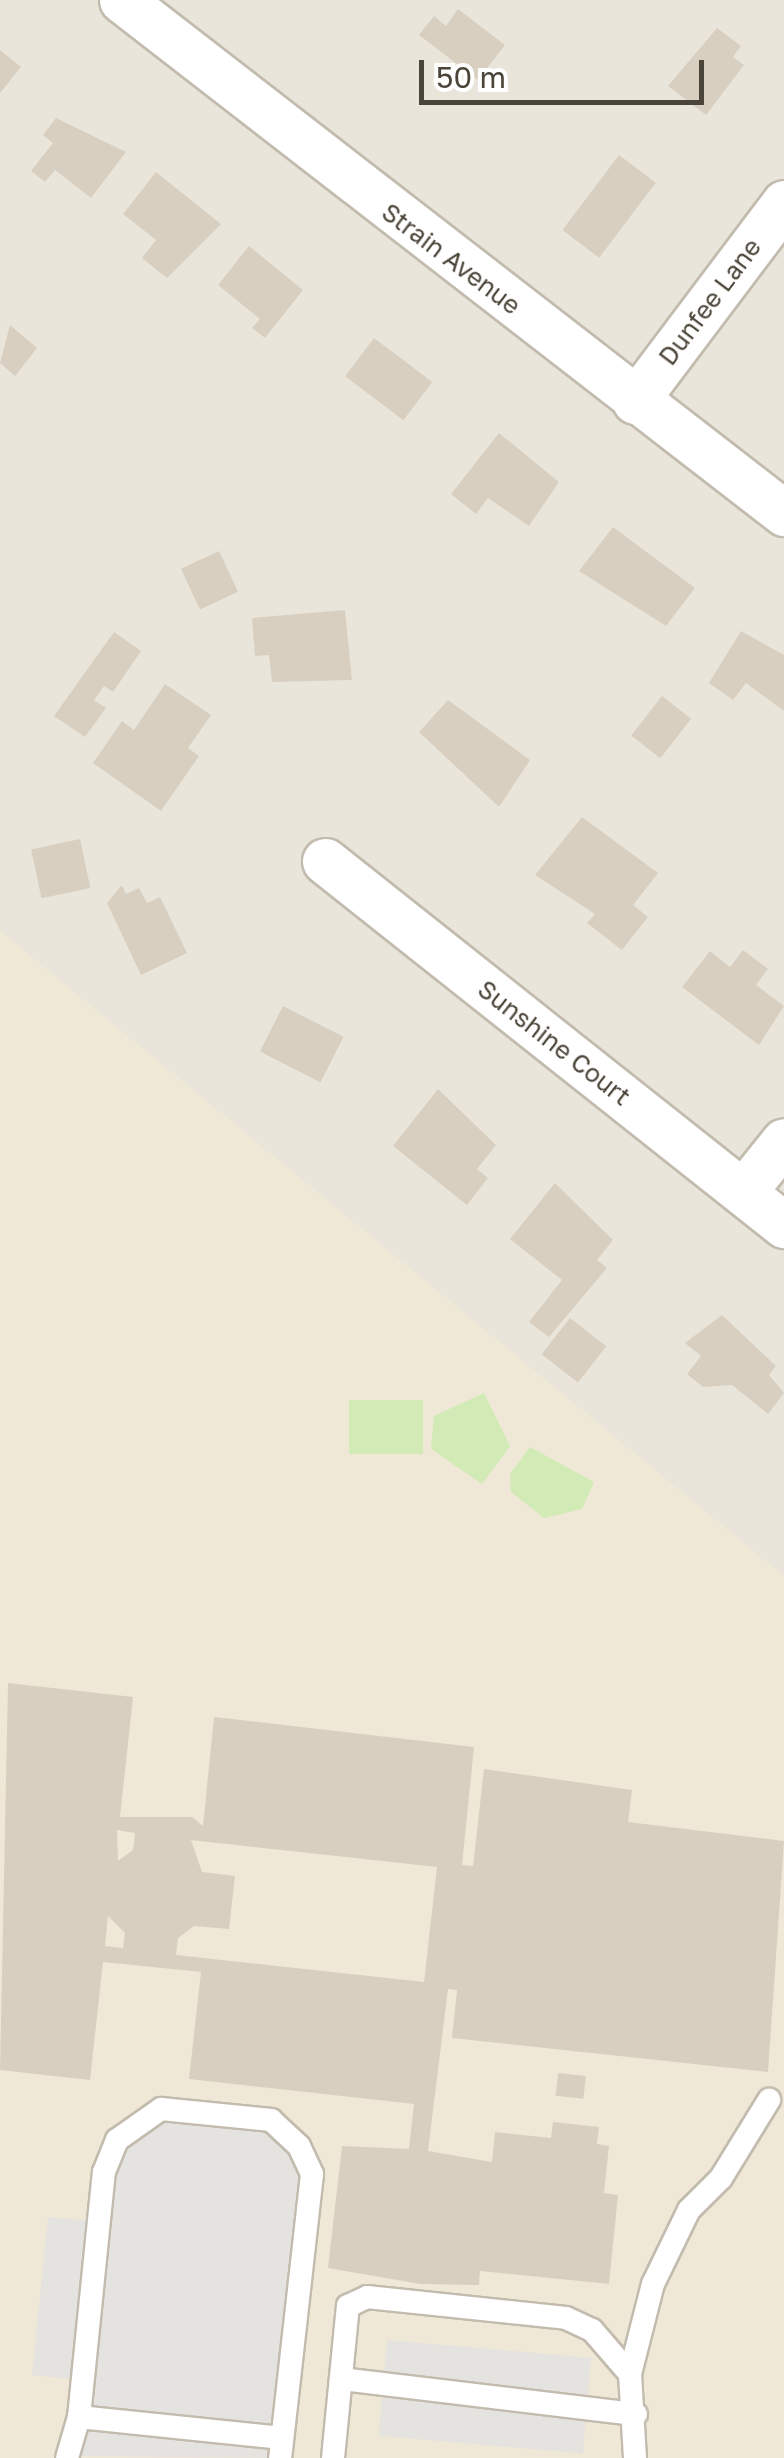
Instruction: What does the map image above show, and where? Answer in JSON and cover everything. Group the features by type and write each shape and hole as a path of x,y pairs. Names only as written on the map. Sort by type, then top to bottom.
{"street":[{"name":"Strain Avenue","path":"122,0 784,513"},
{"name":"Dunfee Lane","path":"636,400 784,204"},
{"name":"Sunshine Court","path":"325,860 784,1224"},
{"path":"742,1192 784,1141"}],"lane":[{"path":"630,2374 653,2284 690,2210 722,2178 769,2100"},
{"path":"66,2458 80,2417 104,2172 117,2140 161,2109 240,2112 271,2120 300,2146 312,2174 281,2448 80,2417"},
{"path":"333,2458 348,2306 367,2297 566,2318 615,2349 630,2374 636,2414 635,2458"},
{"path":"340,2379 636,2414"}],"shaded area":[{"path":"0,0 784,0 784,2458 0,2458"},
{"path":"0,931 784,1576 784,2458 0,2458"},
{"path":"137,2119 271,2120 312,2174 279,2458 68,2456 81,2380 32,2375 48,2217 97,2221 104,2172"},
{"path":"387,2340 591,2358 583,2454 379,2436"}],"green space":[{"path":"484,1393 510,1446 482,1484 431,1449 434,1416"},
{"path":"349,1400 423,1400 423,1454 349,1454"},
{"path":"530,1447 594,1482 582,1509 544,1518 511,1492 510,1474"}],"building":[{"path":"458,9 505,45 478,80 419,35 434,16 446,26"},
{"path":"717,28 741,46 733,57 744,65 706,115 668,86"},
{"path":"0,50 21,67 0,93"},
{"path":"56,118 126,152 91,198 55,170 45,182 31,171 53,143 43,135"},
{"path":"619,155 656,183 599,258 562,230"},
{"path":"156,172 221,224 167,278 142,258 156,240 123,214"},
{"path":"249,246 303,290 265,338 252,328 260,319 218,285"},
{"path":"10,325 37,348 15,376 0,363"},
{"path":"374,338 432,382 403,420 345,376"},
{"path":"499,433 559,482 529,526 488,498 476,514 451,494"},
{"path":"613,527 695,588 666,626 579,571"},
{"path":"219,551 238,592 200,610 181,569"},
{"path":"345,610 352,680 272,682 269,655 255,656 252,618"},
{"path":"741,631 784,655 784,711 746,683 733,700 709,683"},
{"path":"114,632 141,651 113,692 104,686 94,700 106,708 85,737 54,716"},
{"path":"165,684 211,715 188,748 199,756 161,811 93,763 122,721 134,730"},
{"path":"662,696 691,719 660,758 631,735"},
{"path":"448,700 530,760 499,807 419,732"},
{"path":"582,817 658,873 633,905 648,917 622,950 587,923 595,914 535,875"},
{"path":"80,839 90,888 41,898 31,849"},
{"path":"122,885 126,894 139,888 147,903 160,897 187,953 141,975 107,903"},
{"path":"743,950 768,969 756,985 784,1006 759,1045 682,987 710,951 730,967"},
{"path":"283,1006 344,1037 320,1082 260,1051"},
{"path":"438,1089 496,1145 477,1169 488,1178 467,1205 393,1146"},
{"path":"555,1183 613,1240 597,1260 607,1268 549,1337 529,1322 562,1280 510,1239"},
{"path":"722,1315 776,1366 769,1375 784,1393 768,1414 732,1385 703,1387 687,1374 701,1356 685,1343"},
{"path":"570,1318 606,1346 578,1383 542,1354"},
{"path":"8,1683 133,1697 120,1817 192,1817 203,1826 214,1717 474,1747 462,1865 473,1866 484,1769 632,1790 628,1822 784,1841 768,2072 452,2038 457,1990 448,1989 428,2151 492,2162 495,2132 551,2138 553,2122 599,2127 597,2144 609,2146 604,2193 618,2195 609,2284 480,2271 479,2285 420,2284 328,2268 342,2146 409,2149 414,2104 189,2079 201,1972 103,1962 90,2080 0,2070","holes":["117,1830 135,1833 133,1850 118,1861","191,1840 437,1867 424,1982 176,1955 178,1938 194,1926 229,1929 235,1876 202,1872","108,1916 125,1933 123,1948 105,1946"]},
{"path":"558,2073 586,2076 583,2099 556,2096"}]}
